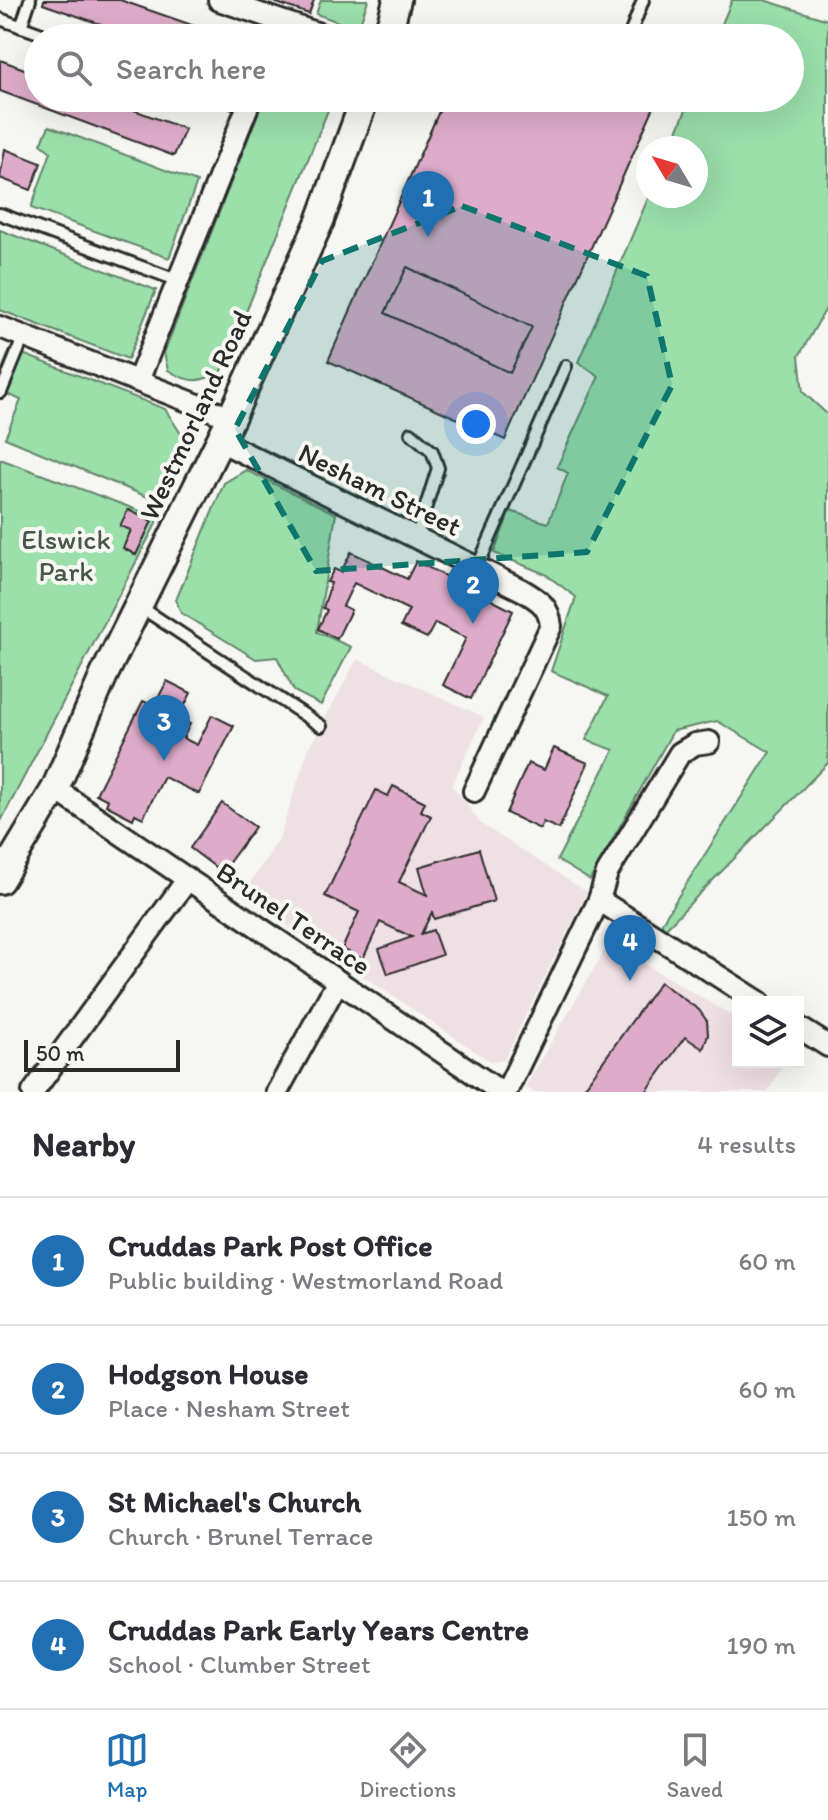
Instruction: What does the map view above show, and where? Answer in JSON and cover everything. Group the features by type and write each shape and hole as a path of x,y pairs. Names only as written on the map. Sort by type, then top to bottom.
{"street":[{"path":"219,0 265,24"},
{"path":"391,24 397,0"},
{"path":"138,381 245,112"},
{"name":"Westmorland Road","path":"0,880 55,789 139,606 226,430 320,221 360,112"},
{"name":"Nesham Street","path":"0,327 138,381 416,538 540,600 550,613 551,626 474,791"},
{"path":"504,1092 599,900 607,873 680,753 695,744 709,742"},
{"name":"Brunel Terrace","path":"55,789 504,1092"},
{"path":"33,1092 187,880"},
{"path":"599,900 750,996"},
{"path":"277,1092 338,981"},
{"path":"804,1031 828,1046"}],"lane":[{"path":"21,27 30,0"},
{"path":"634,24 643,0"},
{"path":"0,19 24,28"},
{"path":"0,214 179,281"},
{"path":"1,392 24,336"},
{"path":"477,568 566,366"},
{"path":"411,433 432,451 438,468 416,538"},
{"path":"139,606 321,726"}],"highlighted area":[{"path":"462,206 647,276 672,385 587,552 316,571 235,429 322,261"}],"shaded area":[{"path":"357,659 484,717 452,785 481,824 587,892 504,1060 491,1062 242,895 279,839 308,750"},
{"path":"609,943 732,1015 732,1068 781,1068 767,1092 533,1092 525,1087"}],"green space":[{"path":"321,0 368,0 360,24 344,24 316,14"},
{"path":"732,0 764,0 828,20 828,305 799,356 803,392 828,415 828,763 663,931 662,922 770,752 717,721 673,731 590,880 557,860 614,750 586,740 608,696 551,671 576,597 545,574 494,553 510,511 548,523 568,473 557,467 599,376 578,362 644,208 708,208 708,136 675,136 685,112 804,112 804,24 722,24"},
{"path":"259,112 327,112 222,371 201,380 189,380 168,370 164,353"},
{"path":"49,126 197,182 169,258 31,208 51,152 41,144"},
{"path":"0,230 156,290 128,359 0,310"},
{"path":"10,349 165,409 185,440 169,462 160,502 5,438 21,400 0,391 0,375"},
{"name":"Elswick Park","path":"0,459 159,518 0,823"},
{"path":"246,470 336,514 317,632 351,647 321,705 294,691 277,657 256,659 181,613 176,600 224,483"}],"building":[{"path":"44,0 120,0 189,24 100,24 43,4"},
{"path":"268,0 314,0 309,14"},
{"path":"0,60 24,69 24,100 0,91"},
{"path":"56,112 139,112 185,129 174,156"},
{"path":"439,112 652,112 641,136 636,136 636,147 505,440 328,361"},
{"path":"5,149 41,163 31,190 0,178"},
{"path":"407,267 532,327 510,373 385,313"},
{"path":"128,510 152,521 136,555 123,548 131,530 120,526"},
{"path":"351,552 407,579 416,561 513,611 471,699 443,685 466,638 435,623 427,638 401,626 409,610 354,583 343,606 351,610 337,639 318,629 327,610 323,608 331,583 327,582 334,569 341,572"},
{"path":"167,681 191,693 178,719 190,724 183,738 197,745 212,715 234,726 199,794 164,777 143,818 135,814 133,819 106,805 108,800 96,794 143,701 154,706"},
{"path":"554,748 588,763 559,829 543,822 540,829 506,813 528,763 544,770"},
{"path":"393,786 425,802 421,811 431,816 399,882 427,895 419,867 479,849 494,901 434,919 432,912 421,934 433,930 442,955 388,974 379,949 412,937 380,922 363,959 342,949 359,912 325,896 376,790 388,796"},
{"path":"222,803 255,827 222,872 190,848"},
{"path":"660,982 699,1010 707,1021 708,1035 703,1049 685,1037 646,1092 581,1092"}],"place":[{"name":"Cruddas Park Post Office","path":"428,237"},
{"name":"Hodgson House","path":"473,624"},
{"name":"St Michael's Church","path":"164,761"},
{"name":"Cruddas Park Early Years Centre","path":"630,981"}]}
